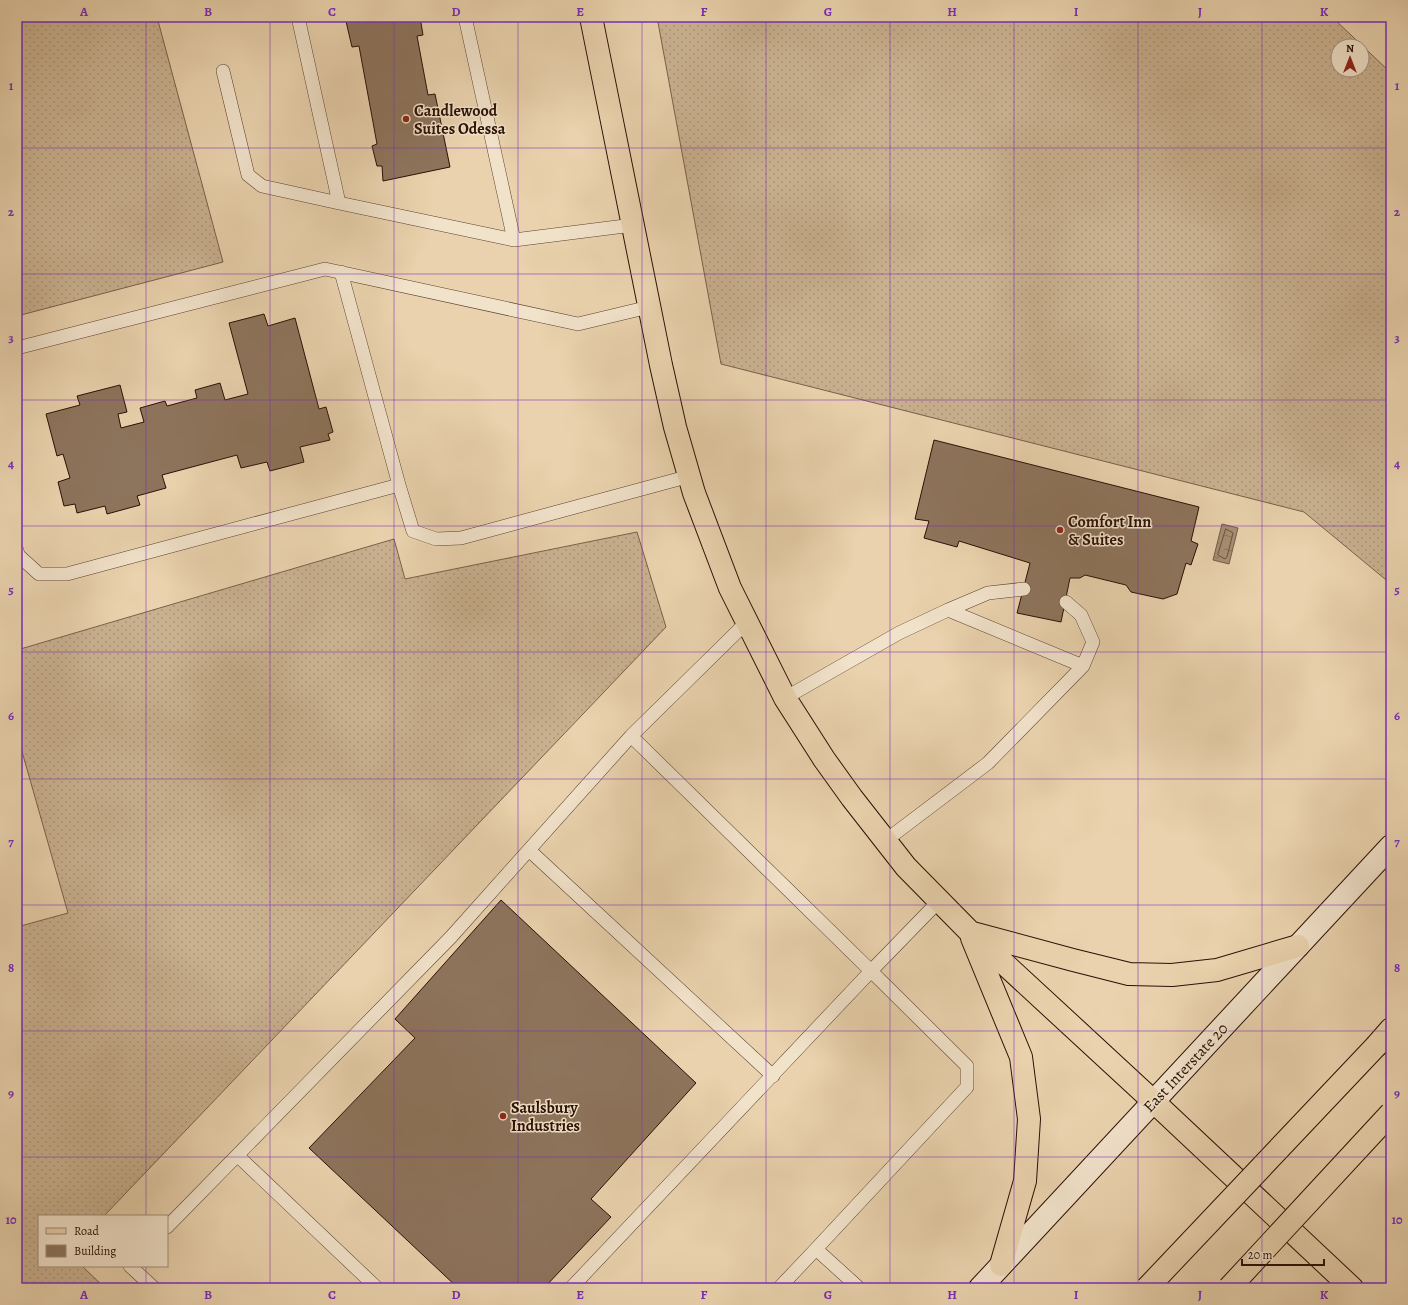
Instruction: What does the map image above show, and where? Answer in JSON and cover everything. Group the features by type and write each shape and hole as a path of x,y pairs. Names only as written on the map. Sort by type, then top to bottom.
{"main road":[{"path":"591,17 668,396 690,476 716,554 747,622 785,698 824,759 906,867 970,932 1352,1288"},
{"name":"East Interstate 20","path":"980,1288 1391,846"},
{"path":"970,932 1129,974 1172,975 1217,970 1298,946"},
{"path":"970,932 1021,1057 1029,1119 1024,1181 1001,1265"},
{"path":"1147,1288 1384,1037"},
{"path":"1229,1288 1391,1113"}],"lane":[{"path":"298,17 338,203"},
{"path":"464,17 514,240"},
{"path":"223,71 248,175 262,186 514,240 633,225"},
{"path":"17,348 325,269 578,324 649,307"},
{"path":"341,272 399,485 413,530 436,539 461,538 690,476"},
{"path":"17,550 18,555 39,574 67,574 399,485"},
{"path":"785,698 899,633 948,610 988,593 1024,589"},
{"path":"885,841 988,763 1083,666 1093,642 1081,615 1066,602"},
{"path":"948,610 1083,666"},
{"path":"168,1226 451,937 631,736 747,622"},
{"path":"631,736 967,1066 967,1088 779,1288"},
{"path":"529,850 773,1076"},
{"path":"572,1288 871,971 940,901"},
{"path":"238,1156 377,1288"},
{"path":"816,1249 858,1288"},
{"path":"131,1267 154,1288"}],"shaded area":[{"path":"26,17 157,17 223,262 17,316 17,19"},
{"path":"657,17 1332,17 1354,38 1330,38 1330,78 1370,78 1370,53 1391,73 1391,584 1304,512 721,364"},
{"path":"637,532 666,627 105,1215 38,1215 38,1267 83,1267 105,1288 17,1288 17,927 68,913 17,734 17,650 394,539 405,579"}],"water":[{"path":"1222,524 1238,528 1229,564 1213,560"}],"building":[{"name":"Candlewood Suites Odessa","path":"345,17 420,17 423,35 417,36 428,95 435,94 450,167 383,181 382,166 377,166 372,146 377,144 359,46 352,47"},
{"path":"264,314 268,326 295,318 319,409 326,407 333,432 328,434 330,440 300,447 304,462 270,471 267,462 241,468 237,455 162,475 166,488 137,496 140,505 107,514 105,506 77,513 75,504 64,506 58,482 70,478 63,454 57,456 46,414 80,405 77,396 120,385 127,412 118,414 121,428 144,422 140,408 165,401 167,406 197,398 195,390 220,383 225,400 248,394 229,323"},
{"name":"Comfort Inn & Suites","path":"934,440 1199,507 1191,541 1198,544 1191,565 1186,563 1177,594 1163,599 1131,592 1126,585 1085,575 1080,578 1070,578 1061,622 1017,613 1030,563 959,541 957,547 924,538 929,521 915,519"},
{"name":"Saulsbury Industries","path":"501,900 696,1083 591,1199 611,1217 544,1288 458,1288 309,1148 415,1038 395,1019"}],"place":[{"name":"Candlewood Suites Odessa","path":"406,119"},
{"name":"Comfort Inn & Suites","path":"1060,530"},
{"name":"Saulsbury Industries","path":"503,1116"}]}
